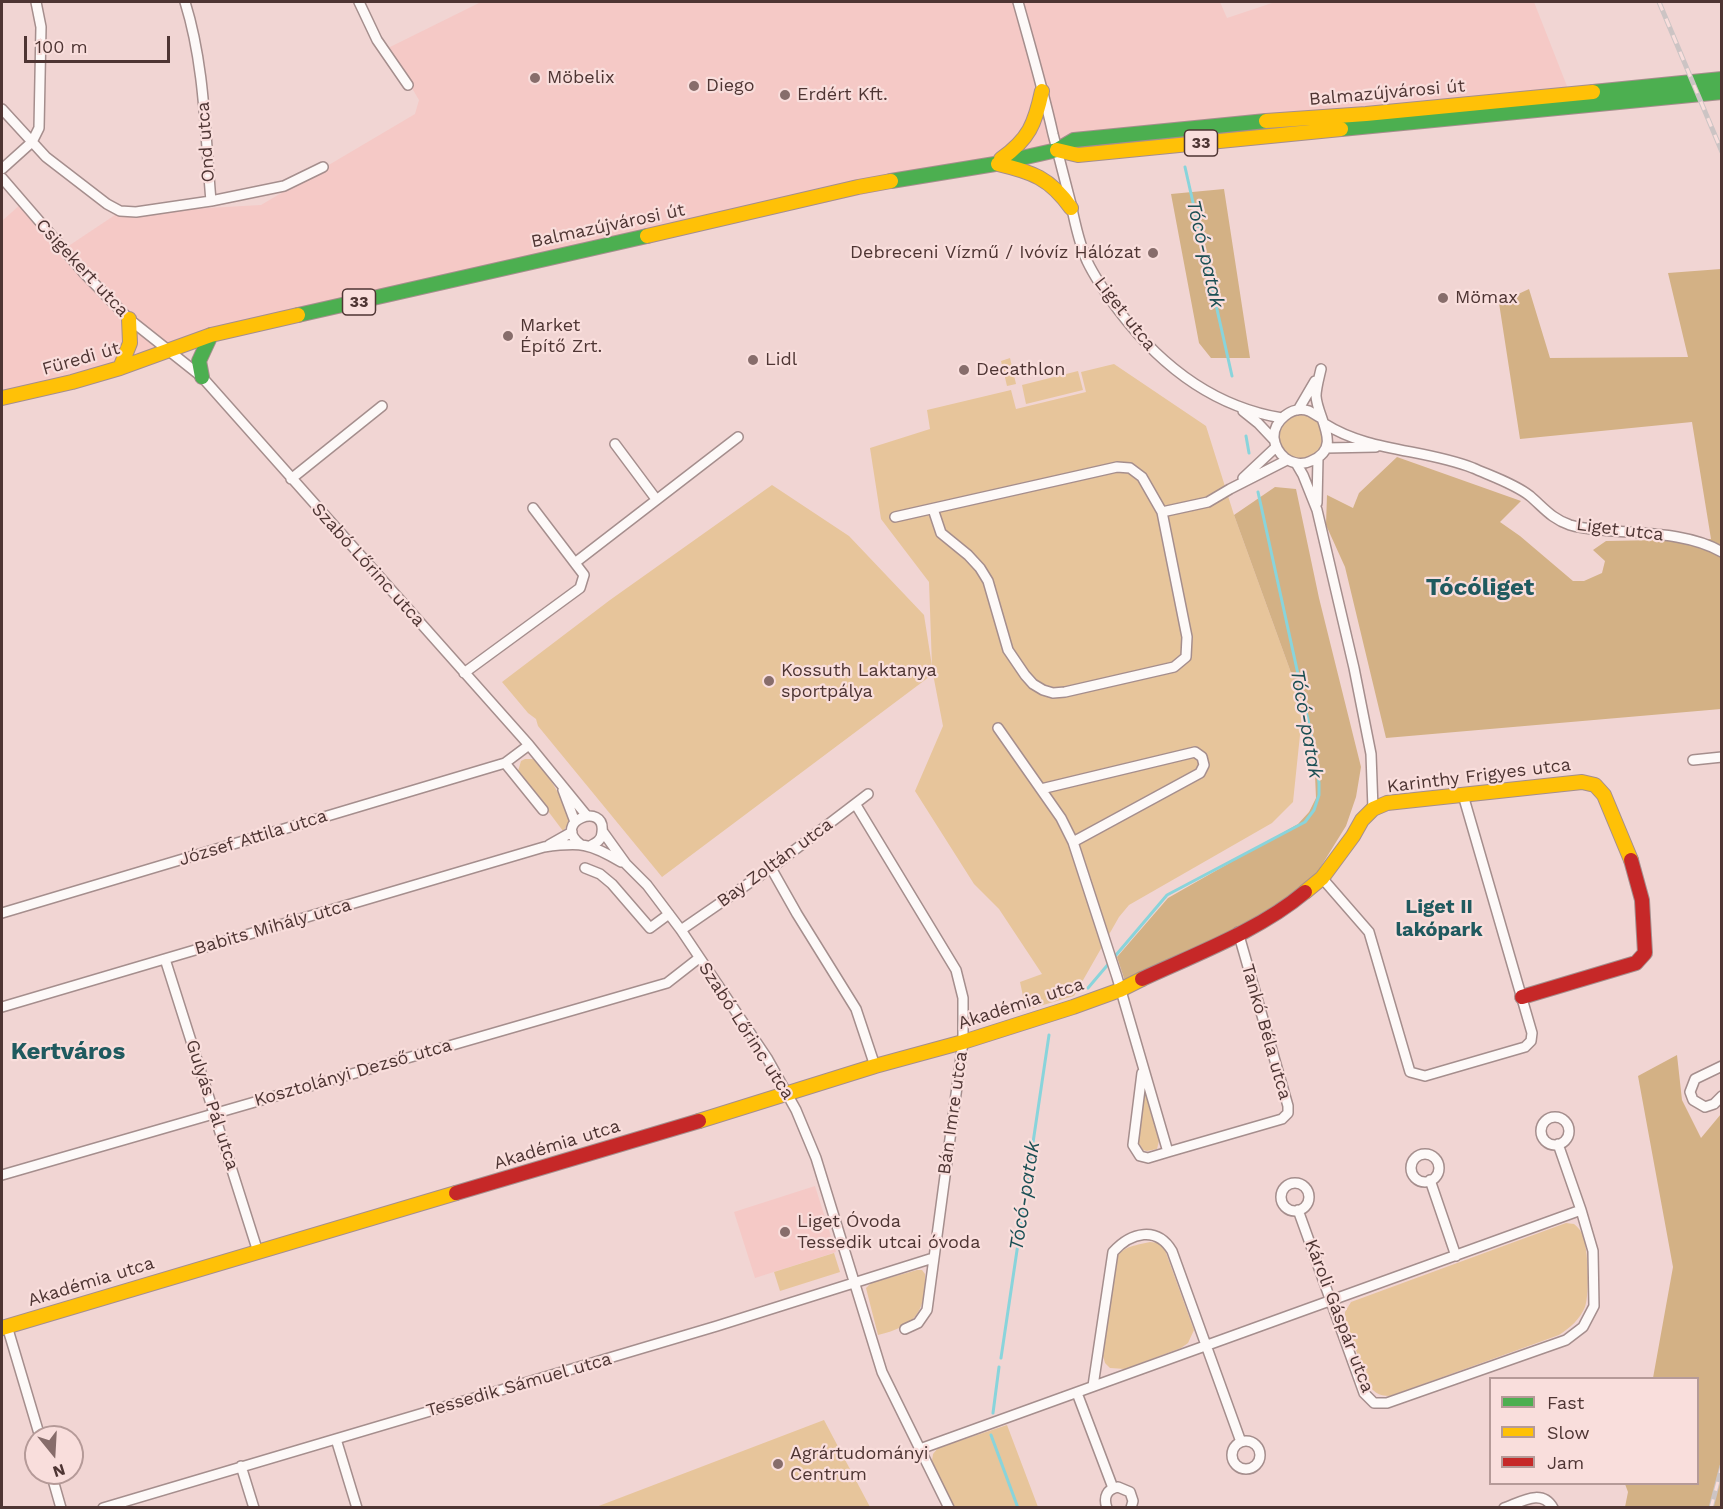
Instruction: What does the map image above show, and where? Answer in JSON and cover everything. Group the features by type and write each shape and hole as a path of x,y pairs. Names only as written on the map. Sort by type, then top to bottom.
{"main road":[{"name":"Balmazújvárosi út","path":"170,350 211,335 869,185 995,164 1057,150 1074,140 1722,79"},
{"path":"995,164 1019,147 1032,132 1042,91"},
{"name":"Balmazújvárosi út","path":"1057,150 1078,155 1722,92"},
{"path":"995,164 1047,179 1060,191 1071,208"},
{"path":"120,368 132,336 129,319"},
{"path":"202,377 199,361 211,335"},
{"name":"Füredi út","path":"2,398 72,382 170,350"},
{"name":"Karinthy Frigyes utca","path":"1120,990 1287,907 1322,878 1362,820 1373,809 1387,803 1582,782 1591,783 1598,787 1605,798 1631,861 1644,921 1645,953 1636,963 1522,997"},
{"name":"Akadémia utca","path":"4,1327 788,1095 875,1066 963,1042 1120,990"}],"street":[{"path":"2,169 32,142 39,128 42,68 41,27 36,2"},
{"name":"Ond utca","path":"185,2 201,78 211,201 284,186 323,167"},
{"path":"359,2 377,40 408,85"},
{"name":"Liget utca","path":"1018,2 1071,208 1083,250 1098,284 1137,335 1158,356 1197,385 1233,404 1263,415 1282,418"},
{"path":"2,109 46,157 107,204 120,210 136,212 211,201"},
{"name":"Csigekert utca","path":"2,178 84,273 129,319 170,350"},
{"name":"Szabó Lőrinc utca","path":"170,350 202,377 529,745 587,816"},
{"path":"1162,512 1208,502 1230,489 1291,462 1305,464 1318,458 1326,448 1328,439 1316,396 1321,369 1298,410"},
{"name":"Liget utca","path":"1233,404 1258,423 1275,444"},
{"path":"291,479 382,406"},
{"path":"1230,489 1275,444 1277,425 1282,418 1298,410 1307,411 1323,421"},
{"name":"Liget utca","path":"1323,421 1345,435 1391,448 1433,455 1481,472 1529,495 1549,515 1571,525 1698,541 1722,552"},
{"path":"576,562 738,437"},
{"path":"615,444 656,499"},
{"path":"1275,444 1303,475 1317,510 1354,668 1371,754 1373,809"},
{"name":"Liget utca","path":"1326,448 1391,448"},
{"path":"1317,510 1318,458"},
{"path":"895,517 1117,467 1130,468 1142,477 1162,512 1187,637 1186,657 1174,667 1065,692 1053,693 1033,684 1008,650 988,582 980,568 941,533 933,509"},
{"path":"464,673 580,588 584,575 533,508"},
{"name":"Tankó Béla utca","path":"998,728 1061,818 1073,842 1116,974 1167,1152"},
{"path":"529,745 505,763 543,810"},
{"path":"1041,789 1195,752 1202,757 1204,765 1200,773 1073,842"},
{"path":"1693,760 1722,757"},
{"name":"József Attila utca","path":"2,913 505,763"},
{"name":"Szabó Lőrinc utca","path":"561,785 573,827"},
{"name":"Bay Zoltán utca","path":"681,930 771,868 868,794"},
{"path":"1322,878 1369,932 1410,1072 1425,1076 1525,1047 1531,1041 1532,1033 1463,795"},
{"name":"Bán Imre utca","path":"856,805 956,970 963,998 963,1042 927,1310 918,1323 905,1329"},
{"path":"587,816 592,816 600,822 603,832 598,841 585,845 576,841 573,827 578,819 587,816"},
{"name":"Babits Mihály utca","path":"544,847 573,827"},
{"name":"Szabó Lőrinc utca","path":"603,832 626,864 647,885 681,930 788,1095 816,1158 888,1387 920,1449"},
{"name":"Szabó Lőrinc utca","path":"585,845 626,864"},
{"name":"Babits Mihály utca","path":"2,1007 544,847 585,845"},
{"path":"585,868 600,874 612,884 650,928 669,914"},
{"path":"771,868 856,1009 875,1066"},
{"name":"Tankó Béla utca","path":"1143,1069 1133,1144 1140,1156 1148,1158 1282,1119 1288,1113 1288,1106 1238,932"},
{"name":"Kosztolányi Dezső utca","path":"2,1175 667,983 699,958"},
{"name":"Gulyás Pál utca","path":"165,959 258,1252"},
{"path":"1722,1066 1695,1079 1690,1092 1694,1100 1705,1107 1714,1104 1722,1096"},
{"name":"Károli Gáspár utca","path":"1298,1210 1365,1393 1374,1402 1388,1403 1566,1340 1583,1326 1594,1306 1593,1251 1558,1144"},
{"path":"1430,1180 1456,1256"},
{"path":"949,1508 920,1449 1581,1210"},
{"path":"1093,1386 1113,1252 1121,1243 1131,1238 1154,1235 1166,1240 1172,1251 1241,1442"},
{"name":"Tessedik Sámuel utca","path":"103,1508 123,1504 241,1466 706,1330 933,1258"},
{"path":"4,1327 36,1425"},
{"path":"1077,1393 1113,1488"},
{"path":"336,1439 357,1508"},
{"path":"241,1466 254,1508"},
{"path":"54,1485 61,1508"},
{"path":"1107,1508 1105,1498 1110,1490 1122,1487 1130,1492 1133,1501 1131,1508"},
{"path":"1504,1508 1534,1497 1545,1498 1553,1508"}],"shaded area":[{"path":"481,2 1220,2 1227,18 1275,2 1534,2 1574,104 1054,154 659,238 2,391 2,221 22,203 64,249 118,213 261,205 415,114 419,100 388,48"},
{"path":"1224,189 1250,358 1211,358 1199,343 1171,194"},
{"path":"1721,269 1721,709 1386,738 1345,567 1326,525 1327,495 1353,508 1359,493 1397,457 1521,501 1500,522 1573,581 1584,581 1602,573 1605,561 1593,550 1606,541 1711,539 1692,422 1520,439 1499,303 1529,289 1550,358 1688,357 1668,273"},
{"path":"1010,358 1016,384 1007,386 1001,361"},
{"path":"1114,364 1206,426 1234,515 1303,706 1293,802 1272,823 1129,905 1119,917 1074,996 1026,1010 1020,982 1042,974 999,909 974,884 915,791 943,726 933,674 662,877 538,726 536,719 528,713 502,682 610,600 772,485 849,536 924,615 932,666 929,582 881,519 870,448 930,429 927,410 1011,390 1016,409 1086,392 1081,372"},
{"path":"1078,371 1083,390 1026,404 1022,385"},
{"path":"1301,415 1316,422 1323,437 1316,452 1301,459 1286,452 1279,437 1286,422"},
{"path":"1275,487 1296,489 1319,598 1361,767 1356,797 1346,826 1315,876 1258,921 1126,984 1117,957 1168,898 1298,824 1309,812 1316,798 1315,775 1303,706 1234,515"},
{"path":"533,759 539,764 561,798 569,823 563,831 518,771 521,761"},
{"path":"1677,1055 1682,1100 1701,1138 1721,1114 1721,1507 1625,1507 1628,1492 1625,1485 1699,1485 1699,1377 1653,1377 1673,1267 1638,1076"},
{"path":"1145,1093 1159,1141 1157,1149 1147,1151 1143,1150 1138,1142"},
{"name":"Liget Óvoda Tessedik utcai óvoda","path":"815,1186 836,1252 755,1278 734,1212"},
{"path":"1566,1223 1574,1224 1583,1235 1588,1271 1585,1307 1571,1326 1559,1335 1390,1396 1376,1393 1371,1388 1345,1318 1345,1312 1351,1302"},
{"path":"1150,1242 1159,1243 1165,1250 1194,1330 1188,1343 1181,1348 1125,1369 1110,1368 1103,1356 1117,1257 1127,1248"},
{"path":"834,1253 840,1272 780,1291 774,1272"},
{"path":"922,1270 925,1274 925,1287 916,1316 901,1327 878,1335 866,1288 871,1283"},
{"name":"Agrártudományi Centrum","path":"824,1420 870,1507 596,1507"},
{"path":"1007,1425 1038,1507 954,1507 932,1461 933,1454 938,1448"}],"waterway":[{"name":"Tócó-patak","path":"1185,167 1232,376"},
{"name":"Tócó-patak","path":"1246,436 1249,453"},
{"name":"Tócó-patak","path":"1088,988 1167,895 1305,822 1314,810 1319,795 1319,783 1312,738 1258,492"},
{"name":"Tócó-patak","path":"1001,1358 1049,1035"},
{"name":"Tócó-patak","path":"993,1413 999,1367"},
{"name":"Tócó-patak","path":"991,1435 1018,1508"}],"railway":[{"path":"1659,2 1722,152"},
{"path":"1711,1508 1722,1466"}],"traffic: fast":[{"path":"1593,92 1722,79"},
{"path":"1341,129 1722,92"},
{"path":"891,181 995,164 1057,150 1074,140 1266,121"},
{"path":"298,315 647,236"},
{"path":"202,377 199,361 211,335"}],"traffic: slow":[{"path":"1001,159 1018,145 1029,130 1037,113 1042,91"},
{"path":"1266,121 1366,114 1593,92"},
{"path":"1057,150 1078,155 1341,129"},
{"path":"998,164 1021,170 1048,183 1071,208"},
{"path":"647,236 891,181"},
{"path":"2,398 120,368 211,335 298,315"},
{"path":"120,368 130,343 129,319"},
{"path":"1305,892 1322,878 1362,820 1373,809 1387,803 1582,782 1595,785 1604,795 1631,860"},
{"path":"699,1121 1073,1007 1120,990 1142,979"},
{"path":"2,1328 456,1193"}],"traffic: jam":[{"path":"1522,997 1636,963 1645,953 1642,900 1631,860"},
{"path":"1142,979 1248,930 1305,892"},
{"path":"456,1193 699,1121"}],"place":[{"name":"Möbelix","path":"535,78"},
{"name":"Diego","path":"694,86"},
{"name":"Erdért Kft.","path":"785,95"},
{"name":"Debreceni Vízmű / Ivóvíz Hálózat","path":"1153,253"},
{"name":"Mömax","path":"1443,298"},
{"name":"Market Építő Zrt.","path":"508,336"},
{"name":"Lidl","path":"753,360"},
{"name":"Decathlon","path":"964,370"},
{"name":"Kossuth Laktanya sportpálya","path":"769,681"},
{"name":"Liget Óvoda Tessedik utcai óvoda","path":"785,1232"},
{"name":"Agrártudományi Centrum","path":"778,1464"}],"district":[{"name":"Tócóliget","path":"1480,588"},
{"name":"Liget II lakópark","path":"1439,918"},
{"name":"Kertváros","path":"68,1052"}]}
